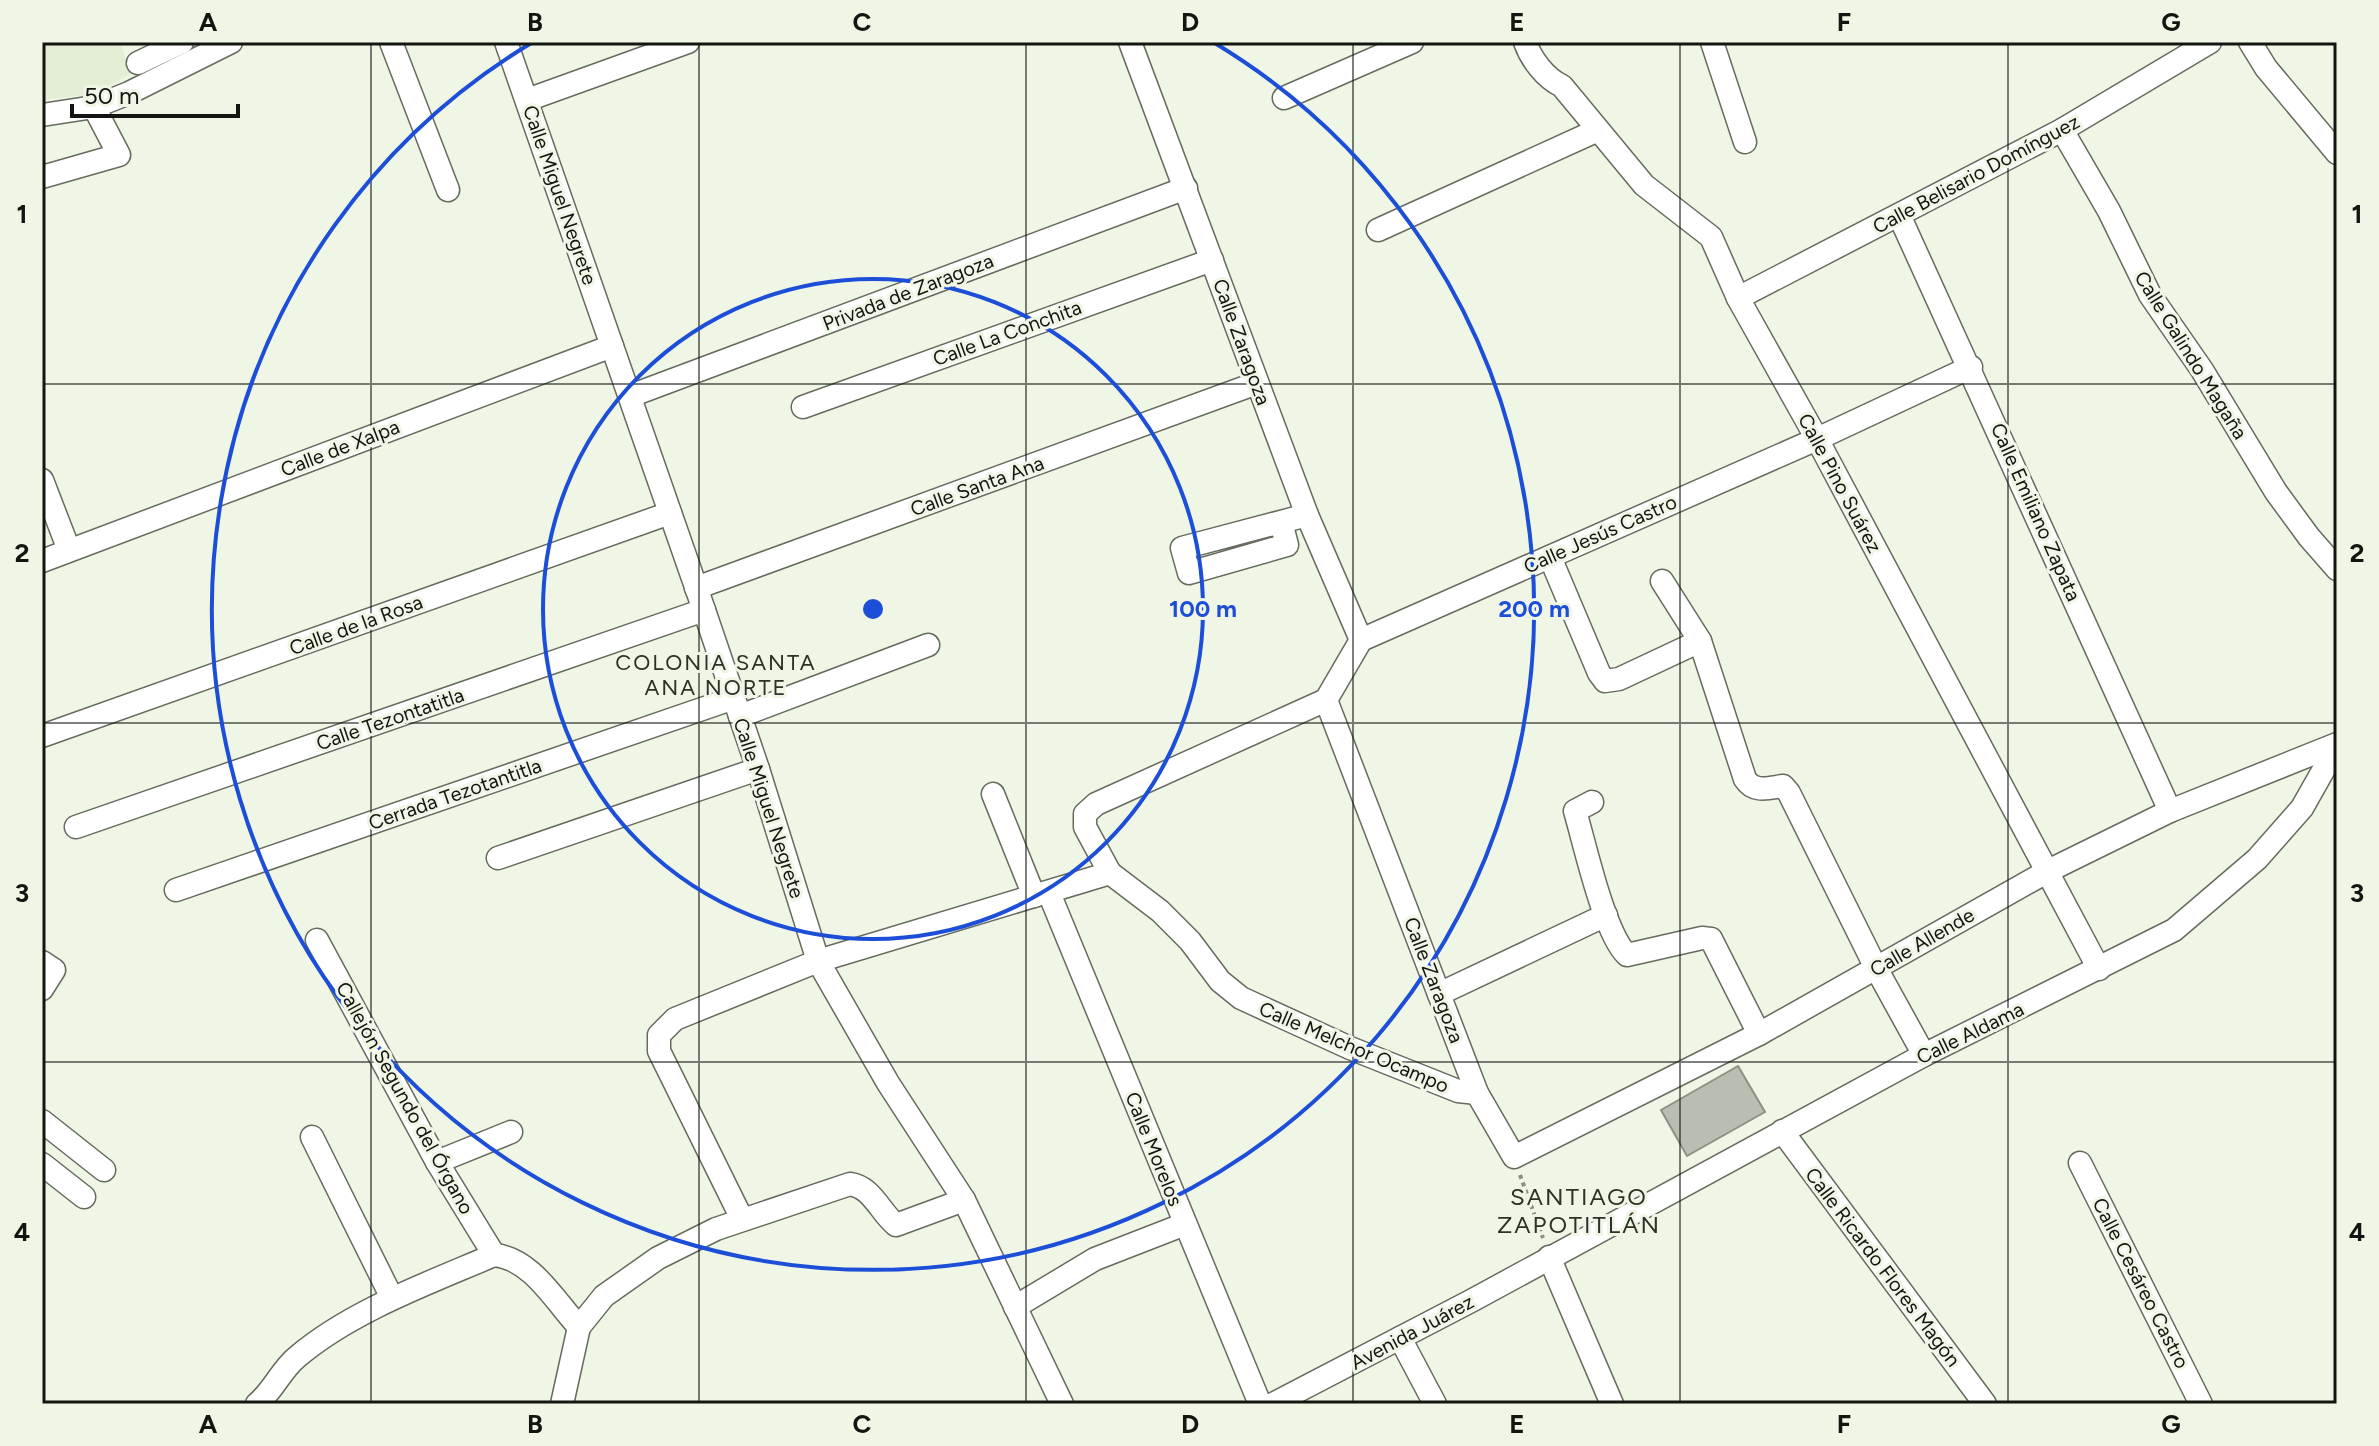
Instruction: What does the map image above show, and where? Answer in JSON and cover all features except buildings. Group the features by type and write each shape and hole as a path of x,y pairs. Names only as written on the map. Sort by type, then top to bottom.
{"street":[{"path":"138,63 182,42"},
{"path":"42,115 94,107 231,42"},
{"path":"391,42 448,190"},
{"name":"Calle Miguel Negrete","path":"506,42 737,707 818,961 888,1083 964,1200 1062,1404"},
{"path":"527,100 688,42"},
{"name":"Calle Zaragoza","path":"1130,42 1307,515 1361,640"},
{"path":"1284,98 1412,42"},
{"name":"Calle Pino Suárez","path":"1525,42 1529,53 1552,82 1562,86 1644,185 1711,237 1738,298 1817,439 2099,969"},
{"path":"1712,42 1745,142"},
{"name":"Calle Belisario Domínguez","path":"1738,298 2062,130 2210,42"},
{"path":"2250,42 2266,68 2337,153"},
{"path":"42,177 119,155 94,107"},
{"path":"1378,230 1598,130"},
{"name":"Calle Galindo Magaña","path":"2062,130 2109,211 2150,295 2202,370 2276,492 2337,569"},
{"name":"Privada de Zaragoza","path":"630,396 1186,188"},
{"name":"Calle Emiliano Zapata","path":"1899,215 1971,367 2170,811"},
{"name":"Calle La Conchita","path":"803,407 1212,260"},
{"name":"Calle de Xalpa","path":"42,561 612,346"},
{"name":"Calle Jesús Castro","path":"1361,640 1817,439 1971,367"},
{"name":"Calle Santa Ana","path":"696,588 1257,383"},
{"path":"42,480 69,550"},
{"name":"Calle de la Rosa","path":"42,736 670,513"},
{"path":"1281,522 1307,515"},
{"path":"1550,557 1605,681 1619,679 1700,641"},
{"path":"1662,581 1700,641 1745,779 1749,786 1757,789 1783,786 1789,793 1876,968 1924,1055"},
{"name":"Calle Tezontatitla","path":"76,827 704,610"},
{"path":"1326,700 1361,640"},
{"name":"Cerrada Tezotantitla","path":"176,890 928,645"},
{"name":"Calle Zaragoza","path":"1326,700 1477,1093 1514,1157"},
{"name":"Calle Melchor Ocampo","path":"1326,700 1096,804 1085,814 1085,827 1110,873 1160,911 1190,941 1220,981 1241,998 1350,1048 1458,1091 1477,1093"},
{"name":"Calle Allende","path":"1514,1157 1759,1034 2048,871 2170,811 2337,745"},
{"name":"Calle Aldama","path":"1549,1257 1924,1055 2174,930 2257,859 2302,808 2337,745"},
{"path":"498,858 758,769"},
{"name":"Calle Morelos","path":"993,794 1042,895 1260,1404"},
{"path":"1592,802 1575,811 1606,915 1621,949 1627,955 1702,938 1711,939 1759,1034"},
{"path":"742,1219 659,1051 659,1035 675,1019 818,961 1110,873"},
{"path":"1439,994 1606,915"},
{"name":"Callejón Segundo del Órgano","path":"317,940 437,1162 494,1255"},
{"path":"42,962 54,970 42,989"},
{"path":"42,1121 104,1170"},
{"name":"Calle Ricardo Flores Magón","path":"1782,1131 1985,1404"},
{"path":"437,1162 511,1132"},
{"path":"312,1137 392,1298"},
{"name":"Calle Cesáreo Castro","path":"2080,1163 2201,1404"},
{"path":"42,1164 84,1197"},
{"path":"562,1404 579,1327 604,1296 658,1258 742,1219 850,1184 859,1185 896,1225 964,1200"},
{"path":"1015,1307 1095,1259 1185,1224"},
{"path":"257,1404 296,1358 355,1318 392,1298 494,1255 508,1256 525,1265 579,1327"},
{"path":"1549,1257 1612,1404"},
{"name":"Avenida Juárez","path":"1273,1404 1549,1257"},
{"path":"1400,1338 1435,1404"}],"path":[{"path":"1514,1157 1549,1257"}],"shaded area":[{"path":"42,42 120,42 131,74 93,94 42,100"}],"district":[{"name":"COLONIA SANTA ANA NORTE","path":"716,674"},
{"name":"SANTIAGO ZAPOTITLÁN","path":"1579,1210"}]}
